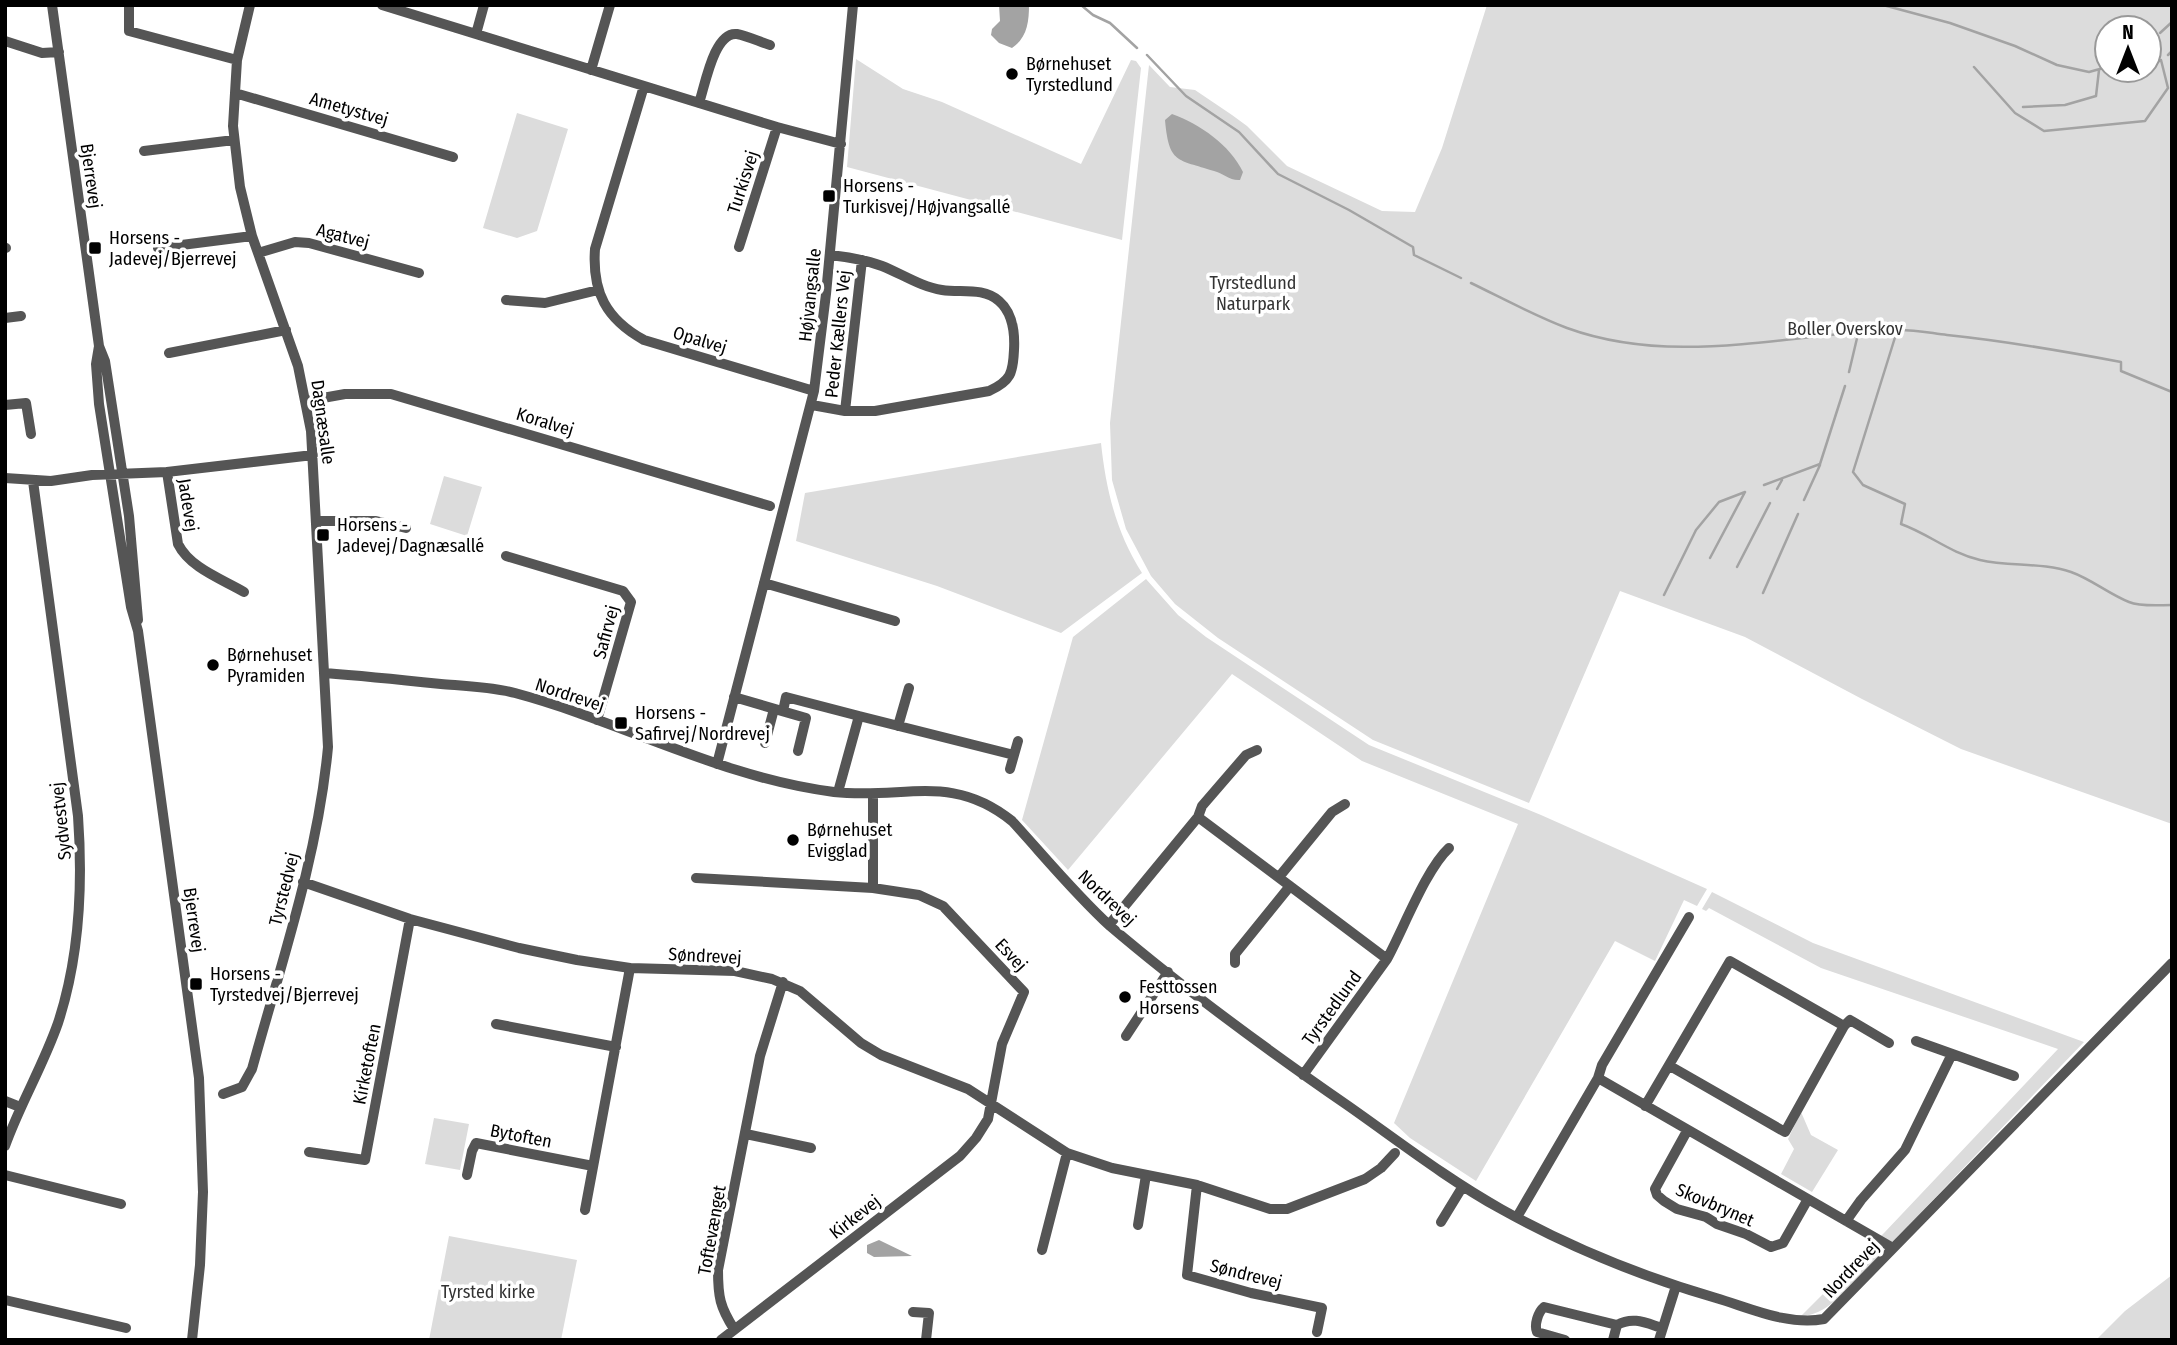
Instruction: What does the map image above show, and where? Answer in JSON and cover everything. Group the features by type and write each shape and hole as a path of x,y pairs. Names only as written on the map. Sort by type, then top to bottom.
{"street":[{"name":"Bjerrevej","path":"52,5 99,346 105,361 122,473 139,606 138,631"},
{"path":"129,5 129,31 237,60"},
{"name":"Dagnæsalle","path":"250,5 237,60 234,140 240,187 252,236 298,366 306,401 313,455 325,673"},
{"path":"382,5 777,127 841,144"},
{"path":"476,34 484,5"},
{"path":"591,70 610,5"},
{"name":"Højvangsalle","path":"717,764 812,405 831,255 853,5"},
{"path":"699,103 719,42 729,34 737,34 770,45"},
{"path":"5,41 43,54 59,52"},
{"name":"Opalvej","path":"644,86 595,249 594,269 598,290 610,314 625,329 644,340 814,391"},
{"name":"Ametystvej","path":"235,93 453,157"},
{"name":"Turkisvej","path":"739,247 777,127"},
{"path":"144,150 234,140"},
{"path":"158,248 252,236"},
{"name":"Agatvej","path":"258,253 295,242 309,243 419,273"},
{"name":"Peder Kællers Vej","path":"812,405 845,411 875,411 989,391 1004,384 1011,375 1013,363 1012,319 997,299 981,292 931,287 862,260 831,255"},
{"name":"Peder Kællers Vej","path":"845,411 862,260"},
{"path":"506,300 545,303 598,290"},
{"path":"5,318 21,316"},
{"path":"169,352 286,330"},
{"name":"Bjerrevej","path":"99,346 96,364 108,473 131,607 138,631 200,1078 203,1192 200,1265 192,1340"},
{"name":"Koralvej","path":"306,401 345,394 391,394 770,506"},
{"path":"5,405 26,403 31,434"},
{"name":"Jadevej","path":"5,478 51,481 108,473 167,471 313,455"},
{"name":"Jadevej","path":"167,471 178,544 183,554 244,592"},
{"name":"Sydvestvej","path":"5,1146 58,1022 71,972 79,922 82,869 78,816 33,481"},
{"path":"316,521 376,521 406,528"},
{"name":"Safirvej","path":"506,556 623,591 631,602 597,720"},
{"path":"764,583 895,621"},
{"name":"Nordrevej","path":"325,673 513,693 597,720 717,764 769,779 838,792 873,794 940,790 960,793 996,809 1012,821 1109,925 1168,972 1303,1075 1463,1186 1517,1217 1612,1264 1796,1321 1824,1319 2172,963"},
{"name":"Tyrstedvej","path":"223,1094 242,1087 253,1069 303,882 326,776 328,747 325,673"},
{"path":"898,726 909,688"},
{"path":"734,697 806,718 798,751"},
{"path":"765,743 786,697 1014,755"},
{"path":"838,792 859,716"},
{"path":"1010,769 1018,741"},
{"path":"1109,925 1198,817 1202,806 1246,755 1257,750"},
{"path":"873,794 873,888"},
{"path":"1279,877 1332,812 1345,804"},
{"path":"1198,817 1387,959"},
{"name":"Tyrstedlund","path":"1303,1075 1387,959 1431,872 1440,856 1449,848"},
{"name":"Esvej","path":"696,878 873,888 919,895 943,906 1024,992 1002,1044 995,1071 992,1106"},
{"name":"Søndrevej","path":"303,882 410,919 519,948 630,968 735,971 783,982 800,990 861,1043 881,1055 968,1089 1067,1153 1112,1168 1197,1185 1270,1209 1287,1209 1365,1179 1381,1168 1395,1153"},
{"path":"1235,964 1235,954 1290,886"},
{"path":"1517,1217 1689,917"},
{"name":"Kirketoften","path":"309,1152 365,1160 410,919"},
{"path":"1645,1106 1730,961 1844,1026"},
{"path":"585,1210 630,968"},
{"path":"1126,1036 1168,972"},
{"name":"Toftevænget","path":"734,1329 718,1296 718,1270 760,1056 783,982"},
{"path":"1670,1066 1785,1132 1844,1026 1850,1020 1889,1043"},
{"path":"496,1024 616,1047"},
{"path":"1916,1041 2014,1076"},
{"path":"1846,1221 1905,1150 1952,1054"},
{"path":"1598,1078 1893,1248"},
{"path":"5,1101 20,1107"},
{"name":"Kirkevej","path":"722,1340 960,1156 982,1129 992,1106"},
{"name":"Skovbrynet","path":"1687,1130 1655,1189 1657,1195 1676,1209 1706,1217 1771,1247 1778,1247 1783,1243 1808,1199"},
{"path":"746,1134 811,1148"},
{"name":"Bytoften","path":"467,1175 476,1143 593,1166"},
{"path":"1042,1250 1067,1153"},
{"path":"5,1175 121,1204"},
{"path":"1138,1225 1146,1175"},
{"name":"Søndrevej","path":"1197,1185 1187,1275 1251,1293 1322,1308 1317,1332"},
{"path":"1441,1222 1463,1186"},
{"path":"1659,1340 1676,1286"},
{"path":"5,1300 126,1328"},
{"path":"1566,1340 1536,1332 1540,1310 1544,1307 1617,1325 1634,1319 1662,1328"},
{"path":"913,1312 929,1313 926,1340"},
{"path":"1614,1340 1617,1325"}],"green space":[{"name":"Boller Overskov","path":"1487,5 2172,5 2172,824 1961,749 1745,637 1620,591 1529,803 1373,740 1218,638 1175,604 1151,576 1126,529 1112,480 1110,423 1149,65 1170,87 1195,90 1232,115 1247,126 1287,166 1382,211 1415,212 1442,148"},
{"path":"856,59 903,89 942,102 1081,164 1131,60 1136,61 1141,68 1122,240 847,167"},
{"path":"517,113 568,129 537,231 517,238 483,228"},
{"path":"1101,443 1106,477 1119,526 1142,573 1061,633 937,586 796,541 805,493"},
{"path":"444,476 482,487 467,536 430,524"},
{"path":"1146,579 1178,615 1206,637 1369,745 1541,815 1707,889 1697,906 1684,900 1655,961 1615,941 1476,1181 1410,1138 1394,1123 1518,824 1362,761 1232,674 1068,870 1022,820 1073,637"},
{"path":"1712,892 1813,943 2084,1042 1842,1295 1823,1309 1807,1316 1800,1317 1884,1233 2058,1049 1821,968 1709,908 1706,911 1702,909"},
{"path":"1801,1112 1811,1135 1838,1150 1812,1192 1781,1174 1794,1149 1788,1139"},
{"path":"434,1118 469,1124 460,1170 425,1164"},
{"name":"Tyrsted kirke","path":"449,1236 577,1260 561,1340 429,1340"},
{"path":"2172,1275 2172,1340 2096,1340 2125,1311"}],"shaded area":[{"path":"999,5 1029,5 1026,29 1012,48 999,43 991,35 992,29 1000,21"},
{"path":"1172,114 1193,123 1222,144 1243,172 1240,180 1177,157 1169,145 1165,120"},
{"path":"879,1240 912,1256 874,1257 867,1253 867,1245"}],"waterway":[{"path":"1081,5 1093,15 1110,23 1137,48"},
{"path":"1883,5 1950,23 2015,46 2057,65 2093,71"},
{"path":"2163,30 2172,22"},
{"path":"2168,55 2172,51"},
{"path":"1147,55 1186,96 1239,132 1278,174 1349,210 1413,247 1414,255 1461,278"},
{"path":"1974,67 2015,113 2044,131 2145,121 2168,88 2163,68"},
{"path":"2023,107 2065,105 2096,96 2097,84"},
{"path":"1471,283 1567,328 1607,339 1689,347 1894,330 1914,331 2013,343 2121,362 2121,371 2172,392"},
{"path":"1897,331 1853,472 1863,485 1905,504 1901,524 1969,557 2060,569 2078,575 2134,604 2172,605"},
{"path":"1849,372 1858,334"},
{"path":"1764,485 1820,464 1845,386"},
{"path":"1804,500 1820,465"},
{"path":"1777,489 1782,480"},
{"path":"1710,558 1745,492"},
{"path":"1664,595 1696,530 1719,502 1745,492"},
{"path":"1737,567 1770,503"},
{"path":"1763,593 1798,514"}],"place":[{"name":"Børnehuset Tyrstedlund","path":"1012,74"},
{"name":"Horsens - Turkisvej/Højvangsallé","path":"829,196"},
{"name":"Horsens - Jadevej/Bjerrevej","path":"95,248"},
{"name":"Horsens - Jadevej/Dagnæsallé","path":"323,535"},
{"name":"Børnehuset Pyramiden","path":"213,665"},
{"name":"Horsens - Safirvej/Nordrevej","path":"621,723"},
{"name":"Børnehuset Evigglad","path":"793,840"},
{"name":"Horsens - Tyrstedvej/Bjerrevej","path":"196,984"},
{"name":"Festtossen Horsens","path":"1125,997"}],"park label":[{"name":"Tyrstedlund Naturpark","path":"1253,293"}]}
